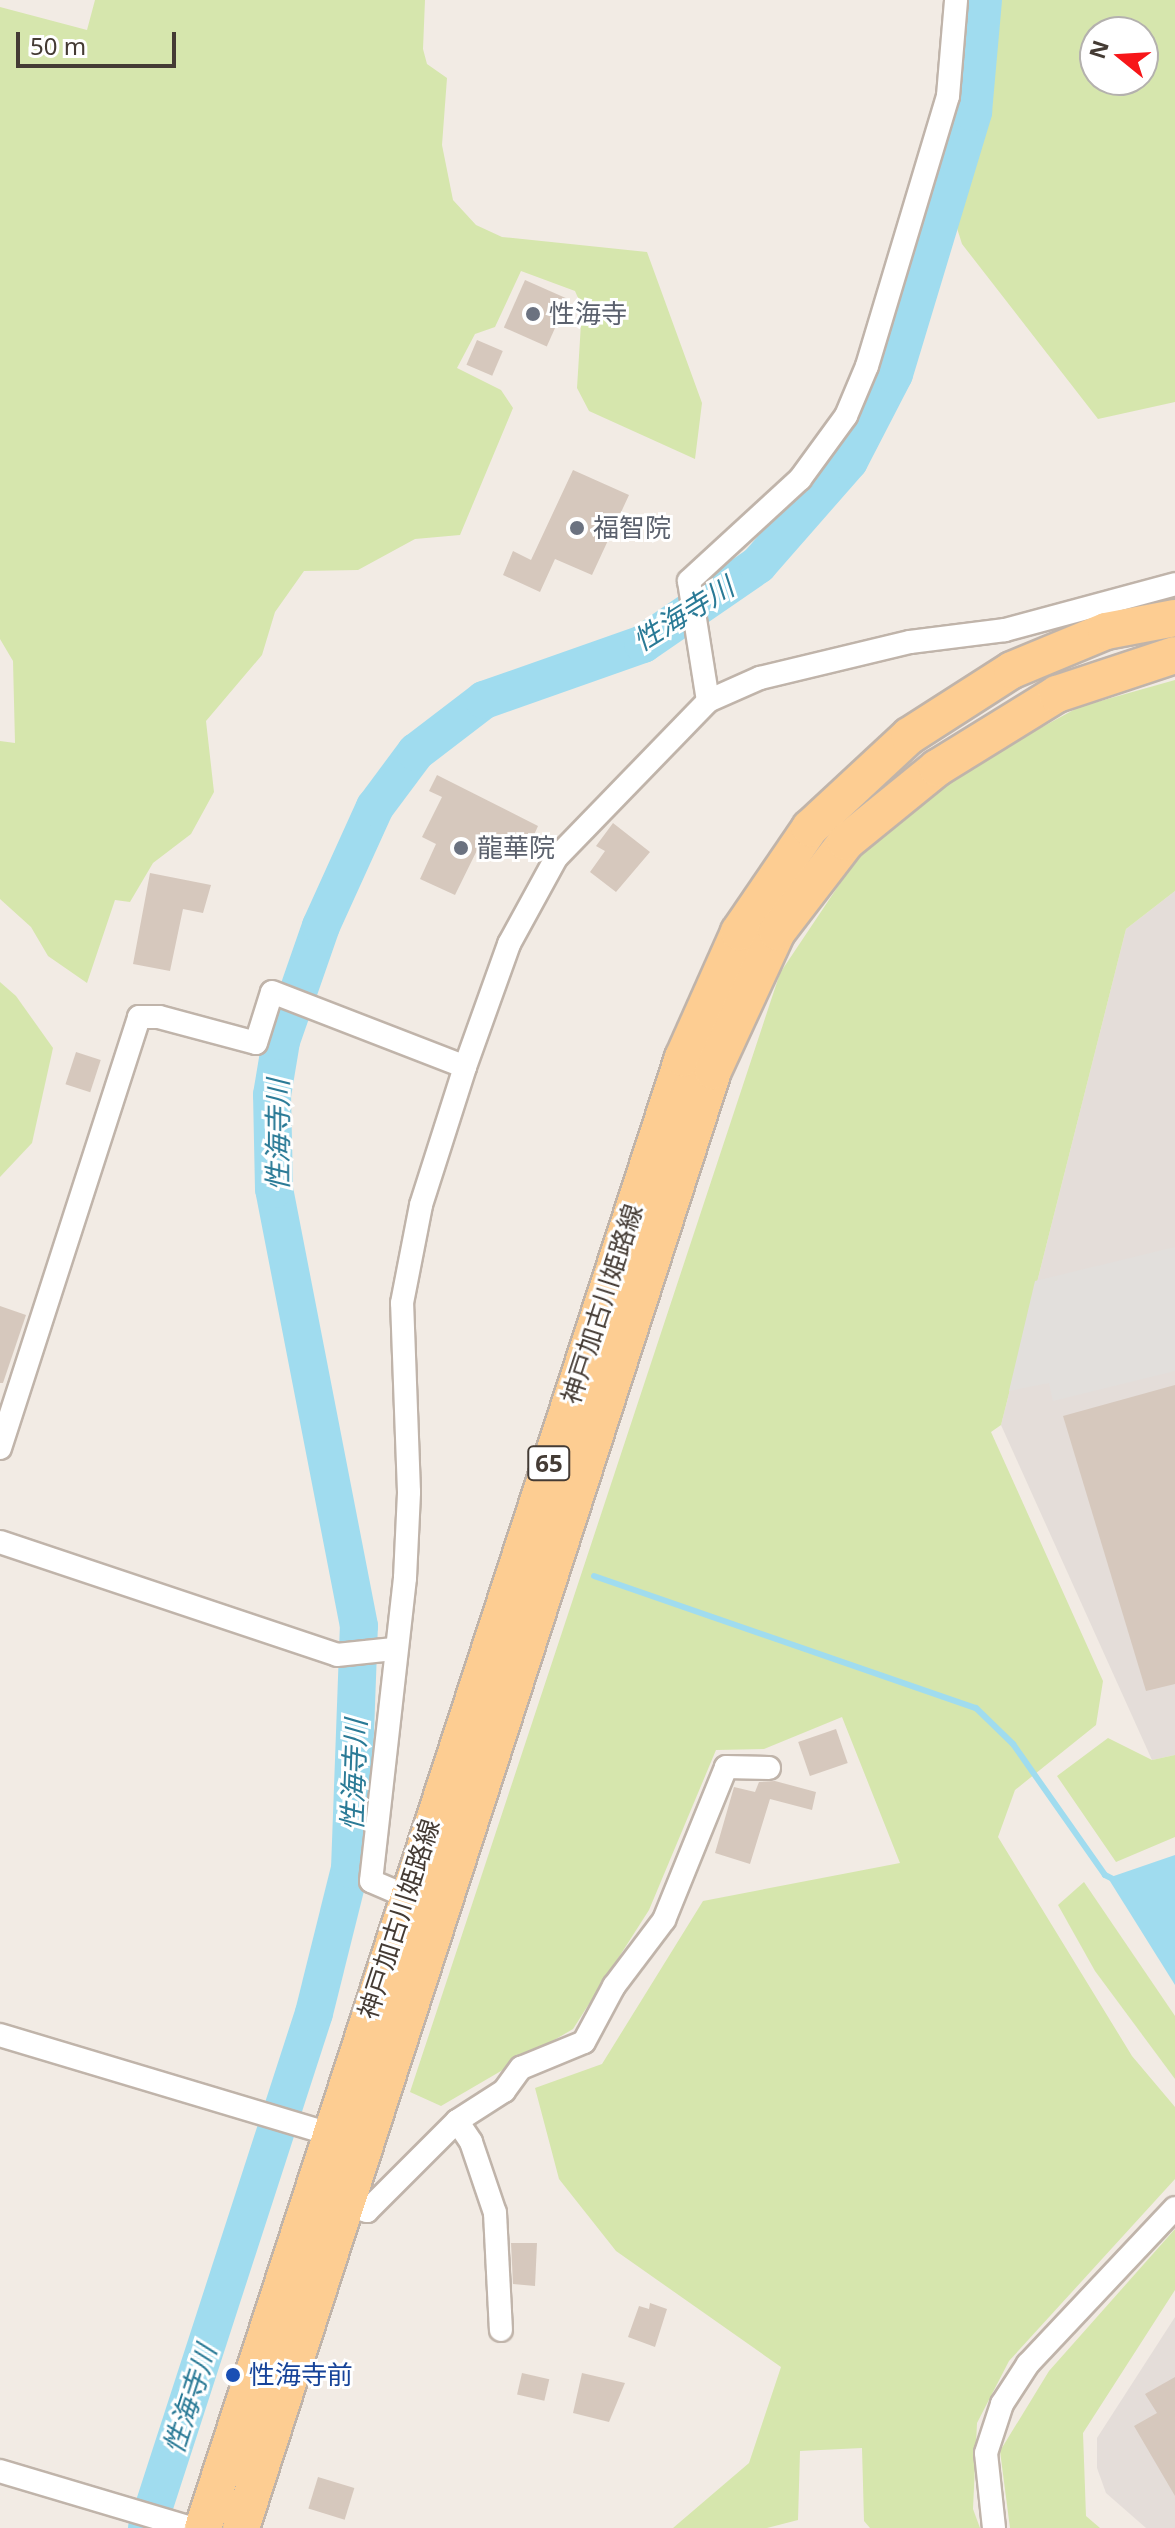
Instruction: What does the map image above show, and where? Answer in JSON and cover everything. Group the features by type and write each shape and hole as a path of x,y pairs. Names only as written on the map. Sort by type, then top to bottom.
{"main road":[{"name":"神戸加古川姫路線","path":"193,2527 683,1058 739,932 810,828 909,736 1012,670 1106,631 1175,618"},
{"name":"神戸加古川姫路線","path":"241,2528 713,1071 777,932 846,842 937,768 1057,694 1175,655"}],"street":[{"path":"708,701 696,646 689,581 800,479 846,416 867,366 948,96 956,0"},
{"path":"406,1896 371,1881 388,1650 409,1492 402,1303 421,1205 465,1067 509,944 556,858 708,701 760,678 843,655 1005,630 1175,584"},
{"path":"0,1448 139,1017 159,1017 256,1043 272,992 465,1067"},
{"path":"0,1542 337,1655 388,1650"},
{"path":"345,2205 367,2211 457,2121 504,2091 521,2068 584,2042 614,1986 664,1920 726,1767 769,1768"},
{"path":"0,2035 323,2132"},
{"path":"457,2121 471,2142 495,2213 501,2330"},
{"path":"994,2528 986,2453 1002,2404 1028,2364 1175,2208"},
{"path":"0,2471 193,2527"}],"shaded area":[{"path":"1175,891 1175,1755 1152,1760 1001,1425 1126,929"},
{"path":"1175,1247 1175,1371 1053,1401 1049,1383 1009,1391 1035,1281"},
{"path":"1175,2317 1175,2528 1146,2528 1106,2493 1097,2468 1097,2438"}],"green space":[{"path":"95,0 425,0 423,49 427,64 447,78 442,145 453,200 476,225 502,237 647,252 702,403 695,459 589,411 577,388 582,307 575,291 521,271 495,327 475,334 457,368 501,390 513,408 460,535 415,539 358,570 304,571 275,612 262,655 206,721 214,792 191,834 153,863 130,902 115,900 87,983 48,956 31,927 0,899 0,741 15,743 13,661 0,639 0,7 87,30"},
{"path":"996,0 1175,0 1175,402 1098,419 962,244 956,225 993,85"},
{"path":"1175,680 1175,891 1126,929 1001,1425 991,1432 1103,1681 1096,1725 1015,1790 998,1837 1132,2056 1175,2107 1175,2179 1009,2361 977,2423 973,2509 980,2528 870,2528 864,2521 862,2448 800,2451 798,2520 767,2528 673,2528 749,2463 781,2367 616,2251 559,2179 535,2088 602,2064 703,1901 900,1863 842,1717 764,1749 716,1750 649,1910 573,2029 441,2106 410,2092 780,973 859,855 967,768 1079,707"},
{"path":"0,982 16,996 53,1048 32,1143 0,1177"},
{"path":"1108,1738 1152,1760 1175,1755 1175,1837 1116,1862 1057,1776"},
{"path":"1084,1882 1175,2016 1175,2079 1095,1971 1058,1905"},
{"path":"1175,2229 1175,2290 1083,2433 1086,2516 1100,2528 1010,2528 1000,2451 1049,2371"}],"water":[{"path":"1175,1855 1175,1985 1108,1878"}],"building":[{"path":"525,280 568,299 547,347 504,328"},
{"path":"477,340 503,351 492,376 466,365"},
{"path":"573,470 629,495 592,575 555,559 540,592 503,575 513,551 531,560"},
{"path":"437,775 538,826 525,855 484,836 455,895 420,879 436,844 422,837 442,797 429,791"},
{"path":"613,823 650,852 616,892 590,872 605,851 596,846"},
{"path":"150,873 211,885 203,913 183,909 170,971 133,964"},
{"path":"76,1052 101,1060 90,1092 65,1084"},
{"path":"0,1306 26,1315 3,1383 0,1383"},
{"path":"1175,1385 1175,1684 1146,1691 1063,1416"},
{"path":"836,1729 848,1763 810,1776 798,1742"},
{"path":"775,1781 816,1792 812,1810 770,1799 750,1864 715,1853 734,1787 755,1792 759,1782"},
{"path":"511,2243 537,2243 535,2286 513,2284"},
{"path":"650,2303 667,2309 655,2347 628,2337 639,2306 649,2309"},
{"path":"522,2373 549,2379 544,2401 517,2394"},
{"path":"582,2373 625,2383 609,2422 573,2413"},
{"path":"1175,2377 1175,2496 1134,2426 1157,2413 1145,2394"},
{"path":"318,2477 354,2488 345,2520 308,2509"}],"waterway":[{"name":"性海寺川","path":"147,2528 314,2013 350,1869 359,1626 274,1189 272,1095 281,1041 321,926 375,807 416,752 484,700 643,644 758,565 849,461 894,374 973,112 983,0"},
{"path":"594,1576 976,1708 1013,1744 1105,1875 1117,1881"}],"place":[{"name":"性海寺","path":"533,314"},
{"name":"福智院","path":"577,528"},
{"name":"龍華院","path":"461,848"},
{"name":"性海寺前","path":"233,2375"}]}
